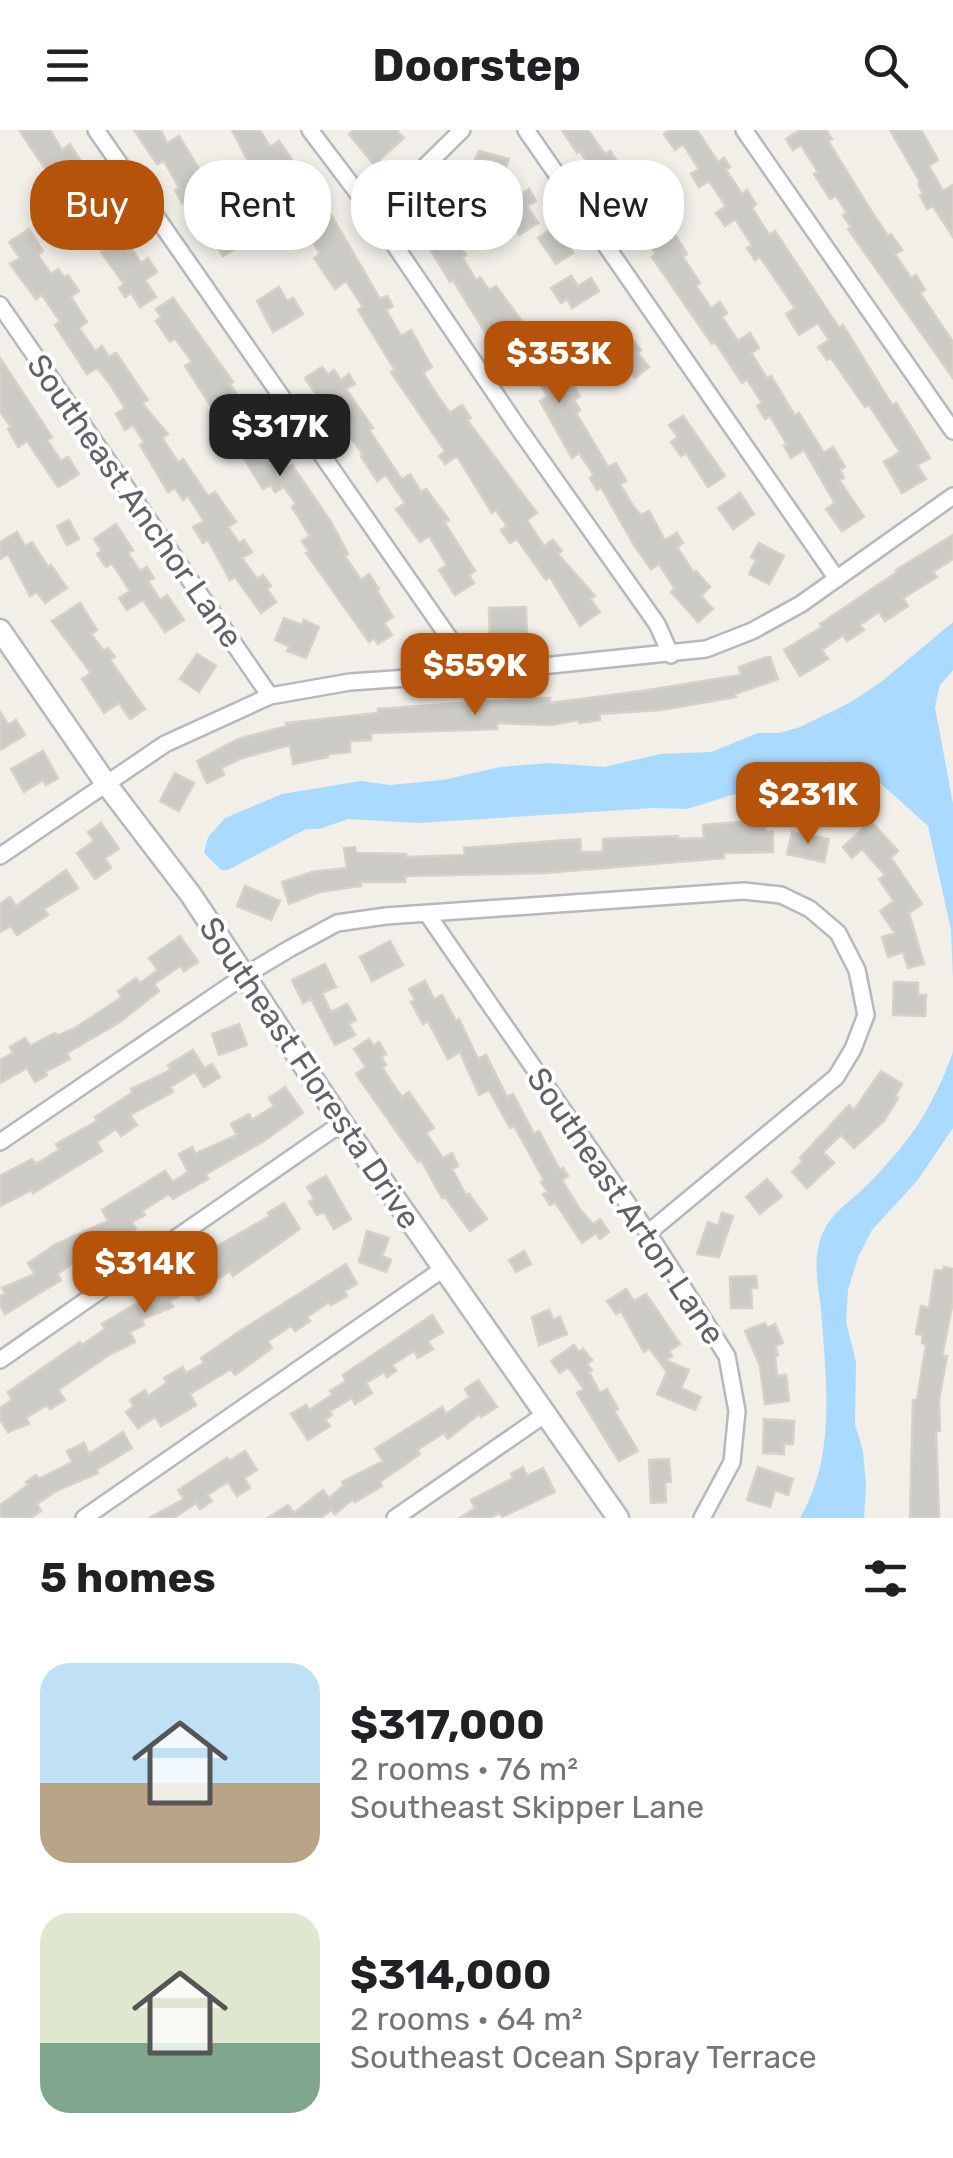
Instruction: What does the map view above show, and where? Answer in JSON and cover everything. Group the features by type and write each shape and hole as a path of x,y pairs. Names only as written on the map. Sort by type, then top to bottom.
{"street":[{"path":"96,130 452,642 466,674"},
{"path":"310,130 351,183"},
{"path":"432,160 462,130"},
{"path":"526,130 837,579"},
{"path":"744,130 953,431"},
{"path":"399,250 657,624 671,655"},
{"name":"Southeast Anchor Lane","path":"0,305 270,696"},
{"path":"0,856 165,744 270,696 350,682 706,649 752,631 801,604 953,496"},
{"name":"Southeast Floresta Drive","path":"0,630 107,785 190,895 342,1123 618,1518"},
{"path":"0,1142 244,976 338,923 386,916 744,891 780,895 810,909 838,933 856,970 866,1016 836,1077 648,1234"},
{"name":"Southeast Arton Lane","path":"428,915 648,1234 726,1356 737,1411 732,1462 702,1518"},
{"path":"0,1360 342,1123"},
{"path":"84,1518 443,1269"},
{"path":"395,1518 544,1415"}],"water":[{"path":"953,622 953,670 940,685 935,707 953,804 953,978 951,930 928,826 868,772 826,761 788,781 687,809 419,823 348,819 319,829 306,829 228,870 221,870 204,853 208,837 225,818 282,794 361,781 390,785 443,780 500,767 550,763 604,767 660,754 711,752 758,733 800,727 881,682"},
{"path":"953,1052 953,1128 917,1181 872,1230 848,1290 846,1322 856,1362 855,1424 863,1451 864,1518 800,1518 812,1494 824,1443 825,1363 817,1272 821,1238 837,1212 879,1173 917,1126"}],"building":[{"path":"19,130 50,130 62,150 70,144 80,160 39,160"},
{"path":"134,130 161,130 167,143 179,136 194,160 184,160 184,202 164,160 154,160"},
{"path":"232,130 260,130 270,147 279,141 292,160 258,160 247,160"},
{"path":"354,130 396,130 404,138 380,160 370,160 349,134"},
{"path":"562,130 588,130 605,154 610,151 616,160 586,160 580,151 577,153"},
{"path":"670,130 697,130 718,162 724,158 730,167 726,170 742,194 747,190 756,204 752,208 769,235 775,231 839,328 843,325 892,405 896,403 930,458 917,465 926,479 902,493 884,462 900,452 869,405 865,407 831,358 827,360 818,347 829,340 818,323 799,335 786,314 795,308 760,257 755,260 747,248 752,245 735,219 725,226 716,213 726,206 709,181 699,187 691,174 699,169 683,144 675,150 664,134"},
{"path":"800,130 826,130 832,139 828,141 870,209 902,250 895,254 911,278 916,275 925,290 920,293 953,342 953,378 848,229 851,227 843,215 847,213 836,196 830,199 801,145 793,150 786,139"},
{"path":"890,130 921,130 938,160 929,166 943,191 953,185 953,237 933,206 927,209 920,195 920,182"},
{"path":"479,151 509,159 509,160 475,160"},
{"path":"529,189 536,201 527,206 538,223 523,232 523,193"},
{"path":"331,215 380,299 387,296 393,306 386,310 401,336 411,330 432,367 423,373 437,395 450,413 462,405 471,418 467,420 537,513 527,520 544,546 553,540 562,551 558,554 595,596 590,599 600,612 580,626 550,577 546,580 517,539 510,543 501,530 507,526 496,510 492,513 457,456 445,464 439,456 445,451 391,372 395,370 358,310 363,307 346,281 335,289 314,258 320,254 318,250 331,250"},
{"path":"29,229 30,250 42,250 38,255 51,274 58,269 64,277 68,275 79,291 71,297 87,322 79,328 95,351 102,346 109,357 116,353 148,400 142,403 168,434 162,438 178,462 183,459 208,496 215,492 236,522 228,527 239,543 244,540 252,552 242,558 257,579 263,575 276,602 261,613 235,577 230,580 208,540 203,543 193,527 204,521 188,496 183,500 175,488 168,492 140,445 144,442 133,425 125,430 116,414 125,408 110,384 97,368 87,374 55,325 60,321 42,295 36,299 10,264 20,258 9,242"},
{"path":"684,249 687,254 683,257 700,283 696,286 711,308 720,302 727,313 722,317 738,341 750,333 759,348 751,353 767,378 771,376 824,453 833,447 845,467 840,470 844,478 839,480 864,517 842,531 826,509 835,503 804,450 791,458 770,416 765,419 757,406 762,403 747,379 742,383 715,342 712,344 652,257 656,254 653,250"},
{"path":"133,250 141,263 148,258 157,272 145,280 156,297 140,307 131,293 125,297 119,288 124,284 101,252"},
{"path":"431,250 463,250 466,255 462,257 476,280 480,277 489,290 496,286 526,327 523,329 537,352 545,347 566,384 571,381 580,396 574,400 580,410 576,413 608,467 616,463 626,481 620,484 633,506 641,515 649,511 665,540 677,533 683,543 677,547 694,573 710,587 701,596 713,609 698,622 671,592 675,589 659,564 651,569 634,545 601,487 597,490 590,478 594,475 579,453 572,458 540,401 547,396 534,373 519,381 511,367 520,362 504,338 493,345 453,280 450,282"},
{"path":"546,250 571,250 573,253 556,264"},
{"path":"571,276 578,286 591,278 599,291 572,308 567,299 561,303 551,288"},
{"path":"279,287 287,301 293,298 303,314 273,332 257,301"},
{"path":"173,298 233,382 230,384 260,430 266,426 275,439 270,442 285,469 292,465 331,522 348,554 345,556 361,580 369,574 379,589 393,617 384,623 392,635 378,644 374,638 369,642 306,553 309,552 302,541 310,536 292,507 296,504 284,487 275,492 271,485 263,489 234,443 241,439 226,416 220,420 185,366 192,362 175,338 170,342 156,321 161,317 156,309"},
{"path":"632,339 649,367 635,378 630,372 625,375 618,366 623,362 616,352"},
{"path":"0,358 52,437 47,440 61,461 68,457 79,474 58,487 27,441 18,447 8,429 11,427 0,411"},
{"path":"322,367 328,374 334,370 341,380 349,374 355,384 346,389 373,428 369,430 402,480 410,474 421,492 426,489 449,520 444,522 475,571 469,575 474,583 455,595 439,570 447,565 429,536 420,542 396,509 405,503 386,475 377,481 330,406 326,409 305,378"},
{"path":"683,416 725,476 708,487 686,453 681,456 671,442 678,437 669,425"},
{"path":"740,493 754,514 733,529 718,508"},
{"path":"69,520 79,539 67,545 57,526"},
{"path":"116,524 133,550 128,553 140,571 147,567 154,578 148,581 160,600 167,595 184,620 165,632 143,600 127,610 119,598 130,591 112,563 106,567 97,554 102,551 94,539"},
{"path":"17,532 25,546 32,542 67,588 45,603 37,592 30,596 8,554 0,559 0,542"},
{"path":"953,535 953,559 933,572 937,577 903,598 908,606 885,621 879,612 860,625 864,630 847,641 843,635 822,650 828,659 800,676 784,650 822,627 820,624 896,570"},
{"path":"759,543 784,556 769,584 749,574 756,560 751,557"},
{"path":"80,603 97,630 91,634 104,651 108,648 115,657 110,660 145,709 130,719 119,703 104,713 82,679 91,673 52,621"},
{"path":"526,607 527,638 490,640 489,608"},
{"path":"284,618 302,625 304,620 319,627 306,658 287,651 289,646 275,640"},
{"path":"197,654 216,666 199,692 180,679"},
{"path":"770,657 778,679 735,694 736,697 660,710 599,714 600,720 579,723 497,723 497,729 371,733 371,740 350,741 350,752 293,764 290,745 242,758 221,768 224,775 207,783 197,761 238,739 287,726 286,723 378,713 378,709 519,699 550,698 550,703 642,691 741,675 739,667"},
{"path":"0,712 8,725 16,720 25,735 0,750"},
{"path":"43,751 58,778 46,785 43,780 24,792 11,769"},
{"path":"175,773 194,783 179,811 160,801"},
{"path":"765,820 765,832 773,832 773,852 724,853 724,858 545,873 405,876 405,882 360,882 361,886 319,892 289,904 282,882 312,872 347,868 344,848 355,847 356,853 406,857 465,855 464,848 580,839 581,852 603,852 603,839 704,838 703,825"},
{"path":"871,821 898,851 891,858 922,904 909,913 924,964 908,968 903,952 888,957 882,937 895,933 880,911 894,901 879,879 885,875 862,849 852,858 843,847"},
{"path":"101,823 119,849 105,858 111,868 95,879 77,853 94,841 88,832"},
{"path":"792,832 829,839 824,862 787,854"},
{"path":"66,870 78,888 44,909 48,915 17,935 11,926 0,932 0,904 10,897 16,906"},
{"path":"245,886 280,901 271,920 237,906"},
{"path":"180,936 198,962 184,971 180,966 154,984 159,991 120,1022 67,1053 70,1059 45,1072 47,1075 35,1082 27,1068 0,1083 0,1060 13,1053 10,1047 25,1038 30,1046 75,1028 122,997 118,991 136,978 140,983 158,970 149,958"},
{"path":"390,941 403,965 372,981 360,957"},
{"path":"325,964 336,987 322,993 331,1012 347,1004 356,1020 349,1024 355,1035 335,1045 311,999 303,1003 292,980"},
{"path":"425,981 434,999 442,995 456,1021 459,1019 478,1059 486,1055 507,1097 513,1094 534,1134 539,1131 560,1170 563,1168 568,1176 562,1180 579,1208 593,1224 600,1219 609,1232 600,1239 596,1233 582,1243 555,1202 550,1205 543,1194 548,1192 541,1182 544,1180 489,1090 479,1095 460,1052 448,1059 428,1021 423,1024 409,989"},
{"path":"894,982 918,983 918,995 926,995 925,1016 893,1015"},
{"path":"239,1024 247,1045 219,1055 212,1034"},
{"path":"369,1039 374,1046 379,1042 386,1054 381,1057 386,1065 382,1068 402,1097 409,1092 434,1128 426,1133 443,1158 452,1153 458,1166 452,1169 466,1195 487,1219 470,1231 442,1198 421,1160 418,1162 356,1074 366,1067 354,1049"},
{"path":"193,1050 204,1068 212,1064 220,1077 204,1087 195,1072 170,1087 173,1092 130,1115 137,1125 121,1136 116,1129 97,1142 102,1151 33,1193 32,1190 0,1206 0,1176 32,1159 36,1164 59,1150 56,1144 97,1121 95,1117 133,1092 131,1089 171,1070 168,1065"},
{"path":"881,1071 902,1084 884,1121 854,1148 841,1135 823,1152 834,1163 807,1188 792,1172 803,1161 800,1158 849,1105 854,1110"},
{"path":"285,1087 303,1113 206,1174 208,1179 173,1199 169,1194 142,1211 145,1215 132,1222 136,1229 111,1247 81,1262 80,1259 57,1274 61,1280 5,1314 0,1305 0,1296 5,1294 2,1288 35,1274 28,1263 56,1244 108,1221 102,1210 165,1171 173,1182 188,1172 179,1154 192,1147 195,1154 237,1135 231,1124 249,1114 252,1120 274,1106 269,1098"},
{"path":"326,1176 351,1219 334,1229 324,1212 317,1215 309,1202 314,1199 307,1187"},
{"path":"767,1179 782,1196 760,1214 746,1197"},
{"path":"284,1203 300,1229 233,1276 230,1271 207,1286 212,1292 198,1301 190,1290 170,1301 173,1307 141,1319 144,1325 130,1332 135,1342 58,1390 65,1400 50,1409 47,1405 26,1418 29,1424 8,1432 0,1419 0,1408 12,1400 8,1392 80,1342 82,1345 105,1329 102,1324 181,1277 179,1273 270,1216 268,1213"},
{"path":"722,1213 733,1216 719,1257 697,1254 708,1222 718,1226"},
{"path":"367,1231 389,1238 382,1256 391,1260 386,1272 359,1262"},
{"path":"524,1251 531,1264 516,1272 509,1260"},
{"path":"346,1264 357,1284 344,1291 347,1296 331,1305 329,1302 295,1331 291,1326 268,1341 272,1348 235,1375 231,1369 190,1394 196,1405 161,1426 155,1417 138,1428 126,1412 134,1406 130,1400 145,1390 148,1396 167,1383 164,1378 183,1367 186,1373 204,1363 201,1358"},
{"path":"944,1267 953,1269 953,1302 942,1356 947,1356 939,1400 940,1431 936,1431 939,1518 910,1518 913,1400 917,1400 926,1344 922,1343 923,1335 916,1334 921,1306 929,1308 935,1270 943,1271"},
{"path":"756,1276 757,1288 751,1288 752,1308 731,1308 730,1277"},
{"path":"626,1289 634,1301 646,1294 680,1344 669,1351 672,1356 665,1360 689,1370 681,1388 701,1397 695,1410 657,1394 667,1372 649,1348 644,1352 621,1311 616,1314 607,1301"},
{"path":"549,1310 553,1320 560,1317 567,1334 539,1345 532,1317"},
{"path":"432,1315 443,1332 428,1341 433,1349 418,1358 414,1351 392,1365 396,1371 387,1377 384,1372 366,1383 372,1393 355,1404 352,1398 330,1411 332,1415 325,1420 330,1426 308,1440 291,1414 306,1405 309,1410 332,1395 330,1391 346,1381 343,1375"},
{"path":"765,1323 767,1328 775,1324 783,1343 775,1346 777,1376 786,1375 789,1401 765,1404 760,1366 745,1331"},
{"path":"574,1345 592,1360 587,1364 592,1370 589,1372 600,1393 607,1389 618,1409 614,1411 638,1451 619,1461 577,1393 584,1389 568,1367 560,1373 551,1361"},
{"path":"478,1380 497,1407 481,1417 479,1414 448,1439 444,1433 417,1450 420,1454 380,1482 382,1486 321,1518 268,1518 288,1505 294,1513 323,1490 329,1498 344,1485 342,1482 383,1461 375,1449 442,1407 446,1414 470,1397 465,1389"},
{"path":"764,1419 794,1421 793,1444 784,1444 784,1454 763,1453"},
{"path":"123,1432 132,1448 96,1470 98,1473 56,1491 37,1504 41,1511 30,1518 0,1518 0,1505 28,1485 26,1482 72,1462 67,1451 84,1443 89,1454"},
{"path":"245,1451 257,1470 244,1478 250,1488 237,1496 228,1482 207,1495 212,1501 200,1509 196,1503 174,1518 149,1518 184,1499 178,1490 227,1458 229,1461"},
{"path":"669,1459 671,1482 665,1482 666,1502 651,1503 649,1460"},
{"path":"523,1467 527,1476 543,1468 555,1492 502,1517 500,1513 490,1518 460,1518 475,1508 471,1500 513,1478 511,1474"},
{"path":"758,1467 793,1479 788,1495 775,1490 770,1507 747,1500"}]}
